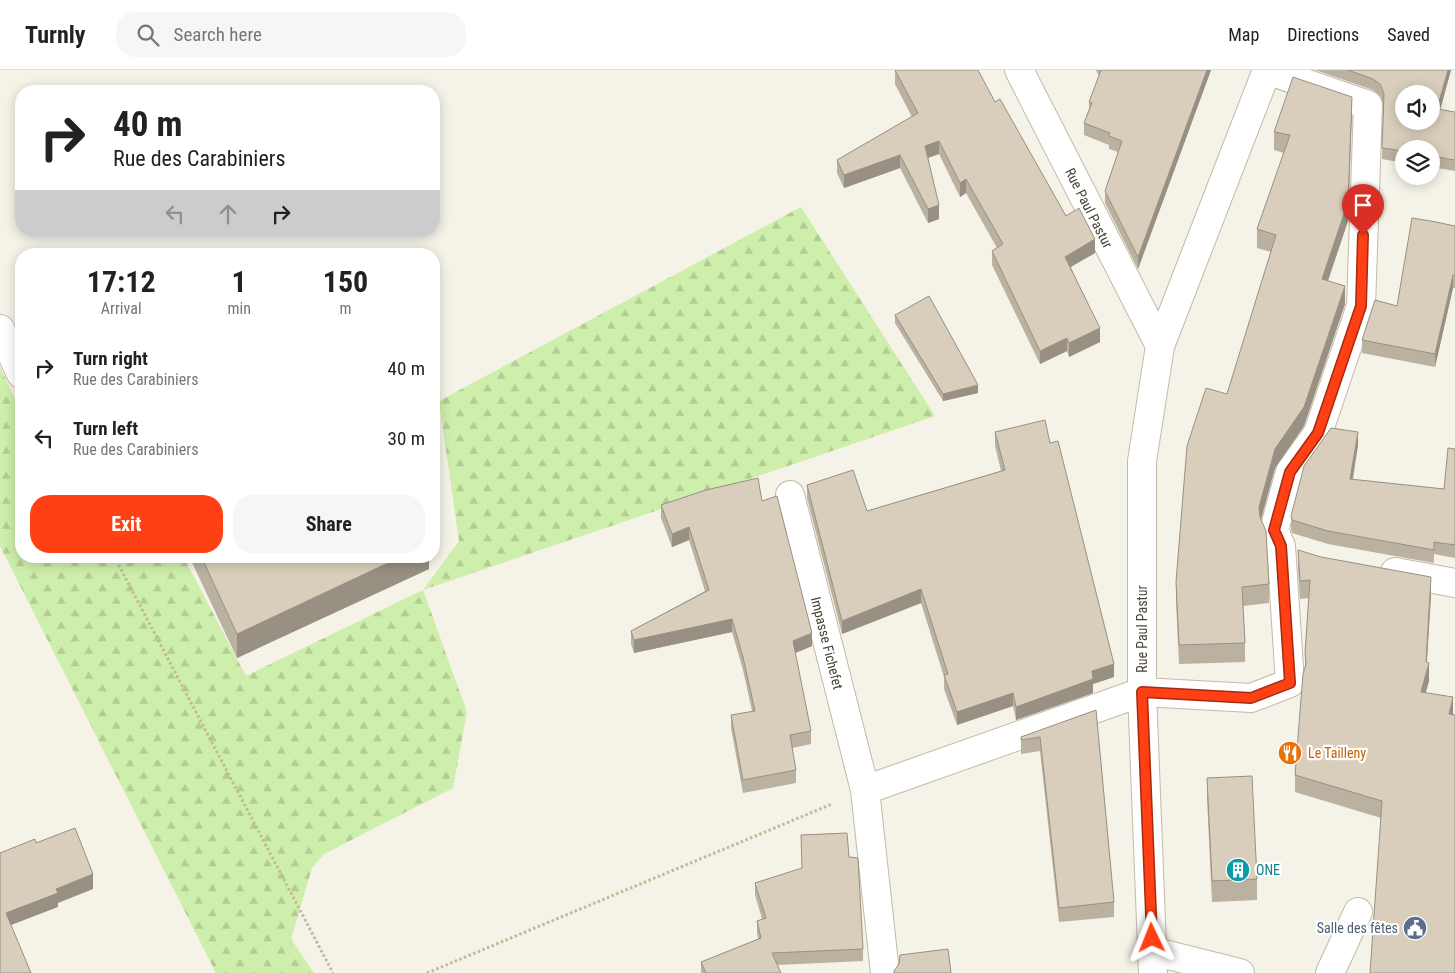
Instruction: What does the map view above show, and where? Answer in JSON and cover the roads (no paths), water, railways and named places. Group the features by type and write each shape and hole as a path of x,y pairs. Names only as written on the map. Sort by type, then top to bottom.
{"street":[{"name":"Rue Paul Pastur","path":"1019,70 1160,346"},
{"name":"Rue Paul Pastur","path":"1153,962 1142,692 1142,461 1160,346 1267,70"},
{"path":"865,790 1142,692 1251,698 1290,683 1281,546 1274,530 1290,472 1318,433 1361,306 1368,105 1267,70"},
{"path":"0,330 15,361"},
{"name":"Impasse Fichefet","path":"790,495 865,790 885,973"},
{"path":"1281,546 1307,554"},
{"path":"1372,568 1455,583"},
{"path":"1330,973 1358,912"},
{"path":"1153,962 1240,973"}],"place":[{"name":"Le Tailleny","path":"1290,753"},
{"name":"ONE","path":"1238,870"},
{"name":"Salle des fêtes","path":"1415,928"}]}
